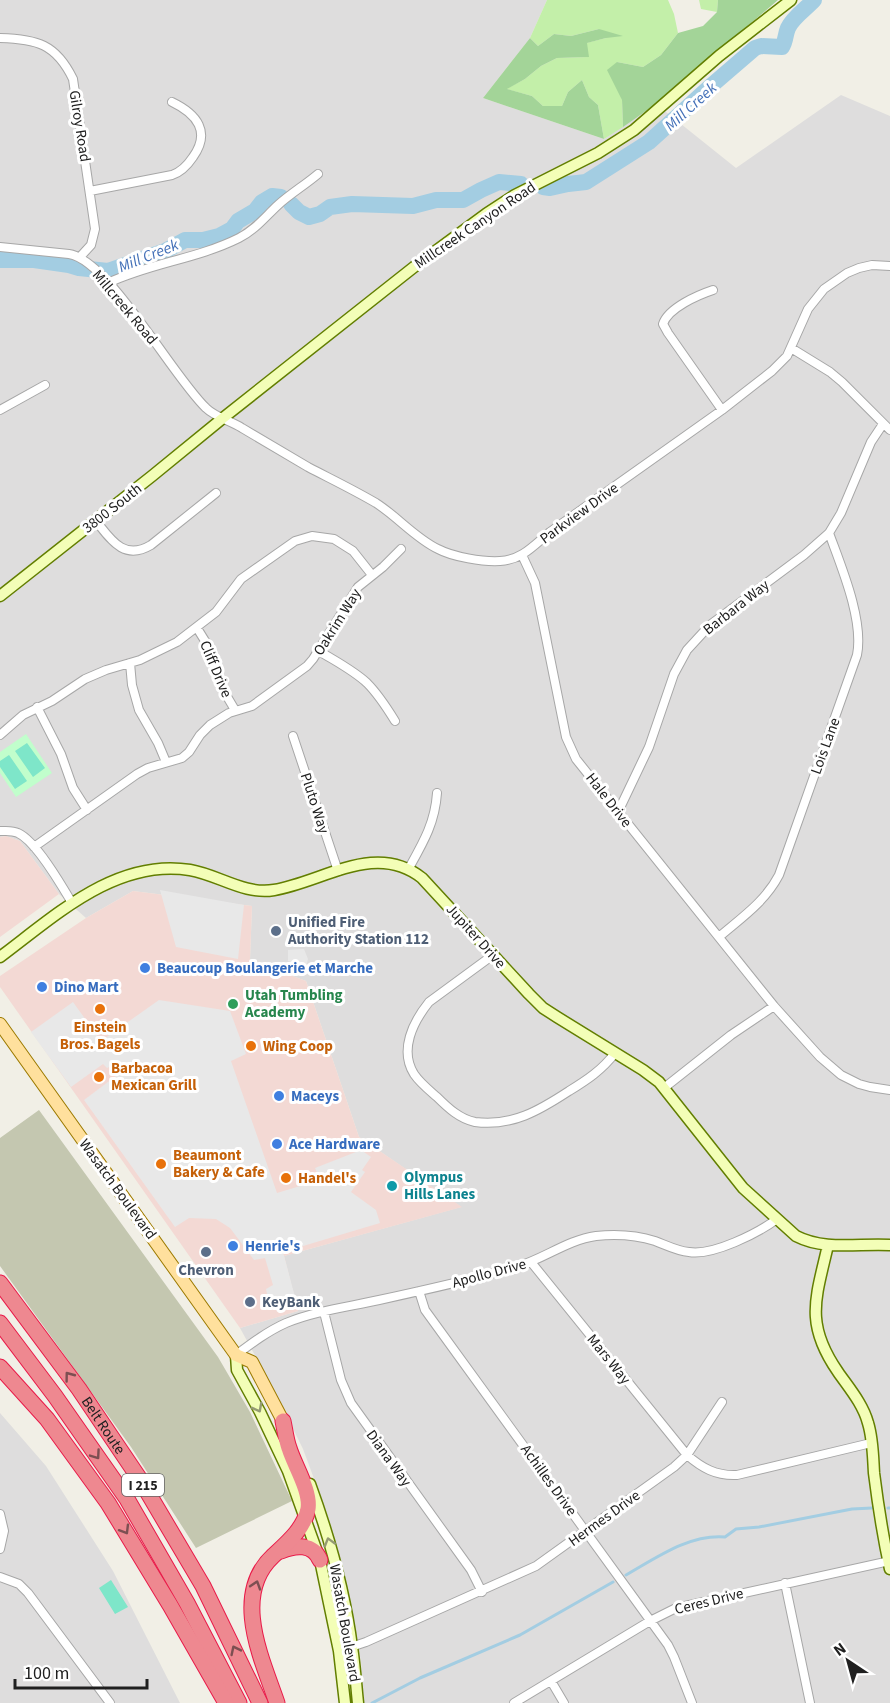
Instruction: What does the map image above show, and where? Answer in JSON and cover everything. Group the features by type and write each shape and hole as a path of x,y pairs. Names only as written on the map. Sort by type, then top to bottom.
{"highway":[{"name":"Belt Route","path":"0,1283 79,1389 141,1481 203,1586 260,1703"},
{"name":"Belt Route","path":"0,1323 55,1396 127,1499 187,1603 239,1703"},
{"path":"0,1367 47,1419 108,1503 226,1703"},
{"path":"277,1703 253,1628 251,1611 252,1595 264,1565 292,1538 308,1511 308,1498 288,1447 283,1421"},
{"path":"273,1556 289,1548 304,1546 315,1551 320,1560"}],"main road":[{"name":"Wasatch Boulevard","path":"0,1024 236,1354 252,1362 283,1421"}],"street":[{"name":"Millcreek Canyon Road","path":"223,418 414,267 486,214 531,186 598,153 634,130 719,56 791,0"},
{"name":"Gilroy Road","path":"0,38 32,41 45,46 57,54 73,79 95,230 91,245 80,257"},
{"path":"90,191 172,176 183,170 198,150 202,132 187,110 172,102"},
{"path":"108,283 126,274 185,258 240,238 318,174"},
{"name":"Millcreek Road","path":"0,247 80,257 108,283 207,410 223,418"},
{"name":"Parkview Drive","path":"223,418 377,504 424,541 438,549 461,556 493,561 508,560 522,555 550,532 772,372 791,348 808,309 824,289 858,268 872,265 890,266"},
{"path":"713,290 691,299 668,315 663,324 722,410"},
{"path":"791,348 830,372 887,427"},
{"path":"0,410 45,385"},
{"name":"3800 South","path":"0,596 223,418"},
{"name":"Barbara Way","path":"618,812 649,747 674,674 687,650 710,626 804,555 829,532 841,513 871,442 887,427"},
{"path":"96,521 121,548 129,551 140,550 151,545 216,494"},
{"name":"Lois Lane","path":"719,937 761,901 775,882 857,655 860,638 858,622 829,532"},
{"path":"0,735 17,719 52,701 85,679 154,654 173,644 221,607 241,579 301,538 318,536 341,542 353,551 372,575"},
{"name":"Oakrim Way","path":"34,848 137,774 166,762 178,760 185,755 203,731 224,715 252,706 307,666 319,651 352,594 400,549"},
{"name":"Hale Drive","path":"522,555 535,582 568,744 576,759 774,1006 820,1057 841,1075 870,1087 890,1090"},
{"name":"Cliff Drive","path":"196,628 210,649 219,683 235,710"},
{"path":"319,651 366,682 395,721"},
{"path":"130,663 132,685 139,710 166,762"},
{"path":"38,707 61,754 73,788 87,810"},
{"name":"Pluto Way","path":"293,736 338,871"},
{"path":"409,868 432,824 437,793"},
{"path":"0,831 18,833 27,839 72,903"},
{"name":"Jupiter Drive","path":"0,957 72,903 92,891 111,882 150,870 200,872 240,887 264,891 284,888 362,863 382,862 409,868 435,891 543,1008 652,1076 743,1188 796,1236 828,1245 890,1245"},
{"path":"493,955 429,1002 418,1018 410,1037 408,1057 414,1073 449,1109 476,1122 500,1122 526,1116 595,1075 615,1053"},
{"path":"664,1088 731,1035 774,1006"},
{"name":"Apollo Drive","path":"236,1354 278,1327 293,1321 531,1262 572,1242 588,1238 607,1235 635,1236 691,1253 701,1252 749,1236 777,1220"},
{"path":"828,1245 815,1306 817,1329 823,1348 862,1408 870,1428 889,1564"},
{"name":"Mars Way","path":"531,1262 687,1455"},
{"name":"Achilles Drive","path":"419,1291 426,1310 672,1653 692,1703"},
{"name":"Diana Way","path":"324,1312 341,1380 351,1403 471,1570 482,1592"},
{"name":"Wasatch Boulevard","path":"236,1354 237,1370 275,1442 296,1490 320,1560 339,1651 345,1703"},
{"name":"Hermes Drive","path":"339,1651 482,1592 536,1566 674,1467 687,1455 722,1402"},
{"name":"Wasatch Boulevard","path":"283,1421 320,1511 338,1575 352,1647 358,1703"},
{"path":"687,1455 711,1472 730,1476 871,1443"},
{"path":"0,1514 4,1531 0,1549"},
{"name":"Ceres Drive","path":"514,1703 650,1620 681,1606 785,1583 889,1564"},
{"path":"0,1577 19,1584 28,1593 110,1703"},
{"path":"785,1583 810,1703"},
{"path":"551,1681 564,1703"}],"shaded area":[{"path":"0,0 547,0 530,38 483,98 604,139 656,104 736,168 841,95 890,116 890,1703 364,1703 361,1662 349,1597 326,1511 303,1449 240,1328 298,1311 284,1256 461,1207 359,1137 306,981 250,960 252,906 133,891 86,918 59,894 20,841 6,836 0,837"},
{"path":"6,836 20,841 59,894 0,937 0,837"},
{"path":"160,890 244,905 238,959 176,947"},
{"path":"133,891 252,906 250,960 306,981 359,1137 462,1207 284,1256 298,1311 240,1328 0,987 0,976 86,918"},
{"path":"304,949 308,959 306,967 288,961 288,950"},
{"path":"159,1000 230,1011 246,1054 231,1061 277,1193 320,1180 315,1168 361,1150 371,1157 362,1170 365,1172 351,1192 376,1210 380,1223 283,1252 295,1297 270,1308 266,1289 273,1285 265,1258 254,1260 230,1228 216,1219 189,1218 175,1227 84,1100 116,1076 109,1067 103,1064 71,1087 31,1032 73,1002 101,1041"},
{"path":"39,1110 218,1357 250,1412 292,1501 196,1548 131,1447 0,1266 0,1138"},
{"path":"0,1413 46,1466 113,1571 180,1703 0,1703"}],"green space":[{"path":"547,0 668,0 674,14 678,33 661,55 643,67 617,62 623,127 604,139 598,105 589,97 582,80 568,92 562,106 543,106 532,96 506,89 557,58 588,57 586,43 606,38 599,29 571,36 554,34 538,46 530,38"},
{"path":"699,0 718,0 717,12 701,9"},
{"path":"718,0 778,0 656,104 623,127 622,100 607,70 617,62 643,67 661,55 678,33 703,26 717,12"},
{"path":"599,29 623,36 587,43 589,57 557,58 507,89 532,96 543,106 562,106 568,92 582,80 589,97 598,105 604,139 483,98 530,38 538,46 554,34 571,36"},
{"path":"26,734 52,773 16,797 0,773 0,752"},
{"path":"27,743 45,768 33,777 15,751"},
{"path":"9,755 27,781 15,789 0,767 0,761"},
{"path":"111,1580 128,1607 115,1614 99,1588"}],"waterway":[{"name":"Mill Creek","path":"543,187 550,188 586,182 649,142 755,48 782,47 790,24 814,0"},
{"name":"Mill Creek","path":"291,204 299,212 309,217 320,214 330,207 352,204 413,206 436,200 463,200 499,182 521,184"},
{"name":"Mill Creek","path":"0,260 34,260 108,271 165,251 185,240 203,240 219,236 255,211 262,202 272,196 281,197"},
{"path":"626,1575 673,1548 699,1539 725,1537 736,1529 759,1527 852,1509 872,1508"},
{"path":"372,1703 420,1678 520,1635 613,1582"}],"place":[{"name":"Unified Fire Authority Station 112","path":"276,931"},
{"name":"Beaucoup Boulangerie et Marche","path":"145,968"},
{"name":"Dino Mart","path":"42,987"},
{"name":"Utah Tumbling Academy","path":"233,1004"},
{"name":"Einstein Bros. Bagels","path":"100,1009"},
{"name":"Wing Coop","path":"251,1046"},
{"name":"Barbacoa Mexican Grill","path":"99,1077"},
{"name":"Maceys","path":"279,1096"},
{"name":"Ace Hardware","path":"277,1144"},
{"name":"Beaumont Bakery & Cafe","path":"161,1164"},
{"name":"Handel's","path":"286,1178"},
{"name":"Olympus Hills Lanes","path":"392,1186"},
{"name":"Henrie's","path":"233,1246"},
{"name":"Chevron","path":"206,1252"},
{"name":"KeyBank","path":"250,1302"}]}
